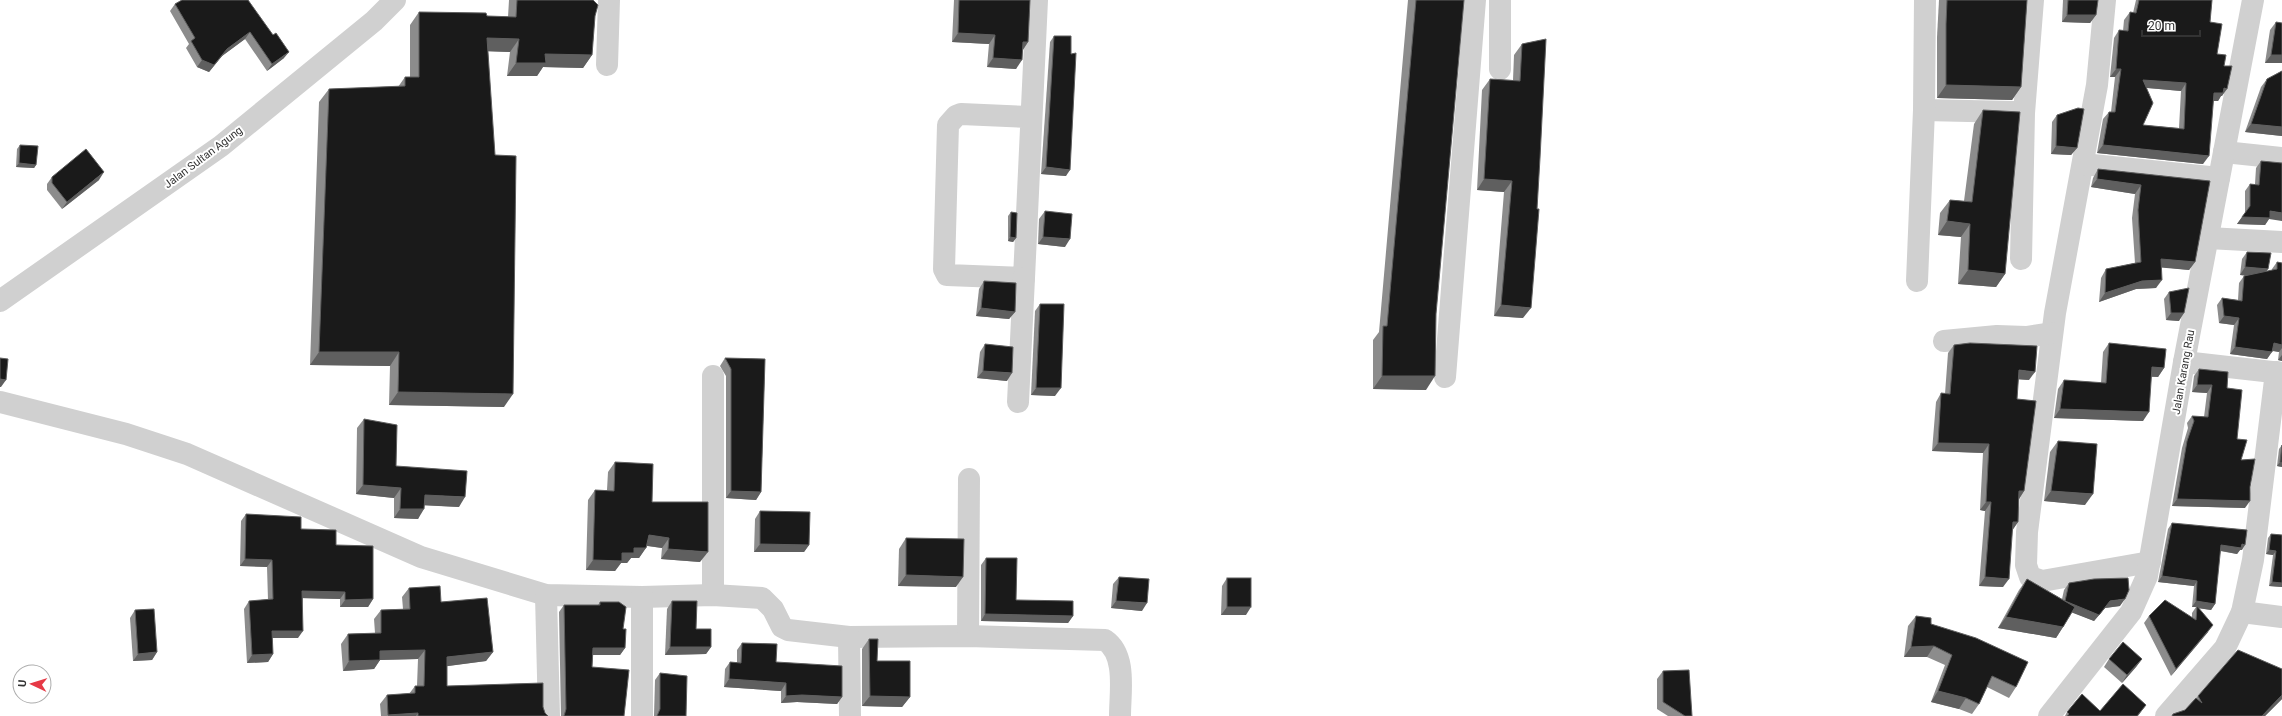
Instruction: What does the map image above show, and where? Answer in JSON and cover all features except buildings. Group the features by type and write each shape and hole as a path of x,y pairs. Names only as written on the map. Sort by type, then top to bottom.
{"street":[{"name":"Jalan Sultan Agung","path":"0,301 220,146 374,21 395,0"},
{"path":"607,65 609,0"},
{"path":"1018,402 1030,117 1037,0"},
{"path":"1445,377 1475,0"},
{"path":"1500,0 1500,69"},
{"path":"1917,281 1924,110 1925,0"},
{"path":"2021,259 2024,113 2034,0"},
{"path":"2105,0 2097,85 2052,333 2027,532 2026,564 2030,577 2042,581 2055,580 2150,562"},
{"name":"Jalan Karang Rau","path":"2049,716 2131,612 2147,576 2184,362 2253,0"},
{"path":"1924,110 2024,113"},
{"path":"1024,278 946,275 944,269 948,125 956,116 961,114 1030,117"},
{"path":"2224,152 2282,158"},
{"path":"2083,164 2219,178"},
{"path":"2208,238 2282,242"},
{"path":"1944,341 1997,336 2026,337 2052,333"},
{"path":"2166,716 2225,648 2242,612 2253,560 2279,372 2184,362"},
{"path":"713,376 713,595"},
{"path":"0,402 126,434 187,454 421,557 546,595 642,598 713,595 762,598 773,609 782,627 788,630 849,637 968,636 1105,640 1113,645 1119,658 1120,716"},
{"path":"968,636 969,479"},
{"path":"546,595 549,716"},
{"path":"642,598 642,716"},
{"path":"2242,612 2282,617"},
{"path":"849,637 850,716"}]}
